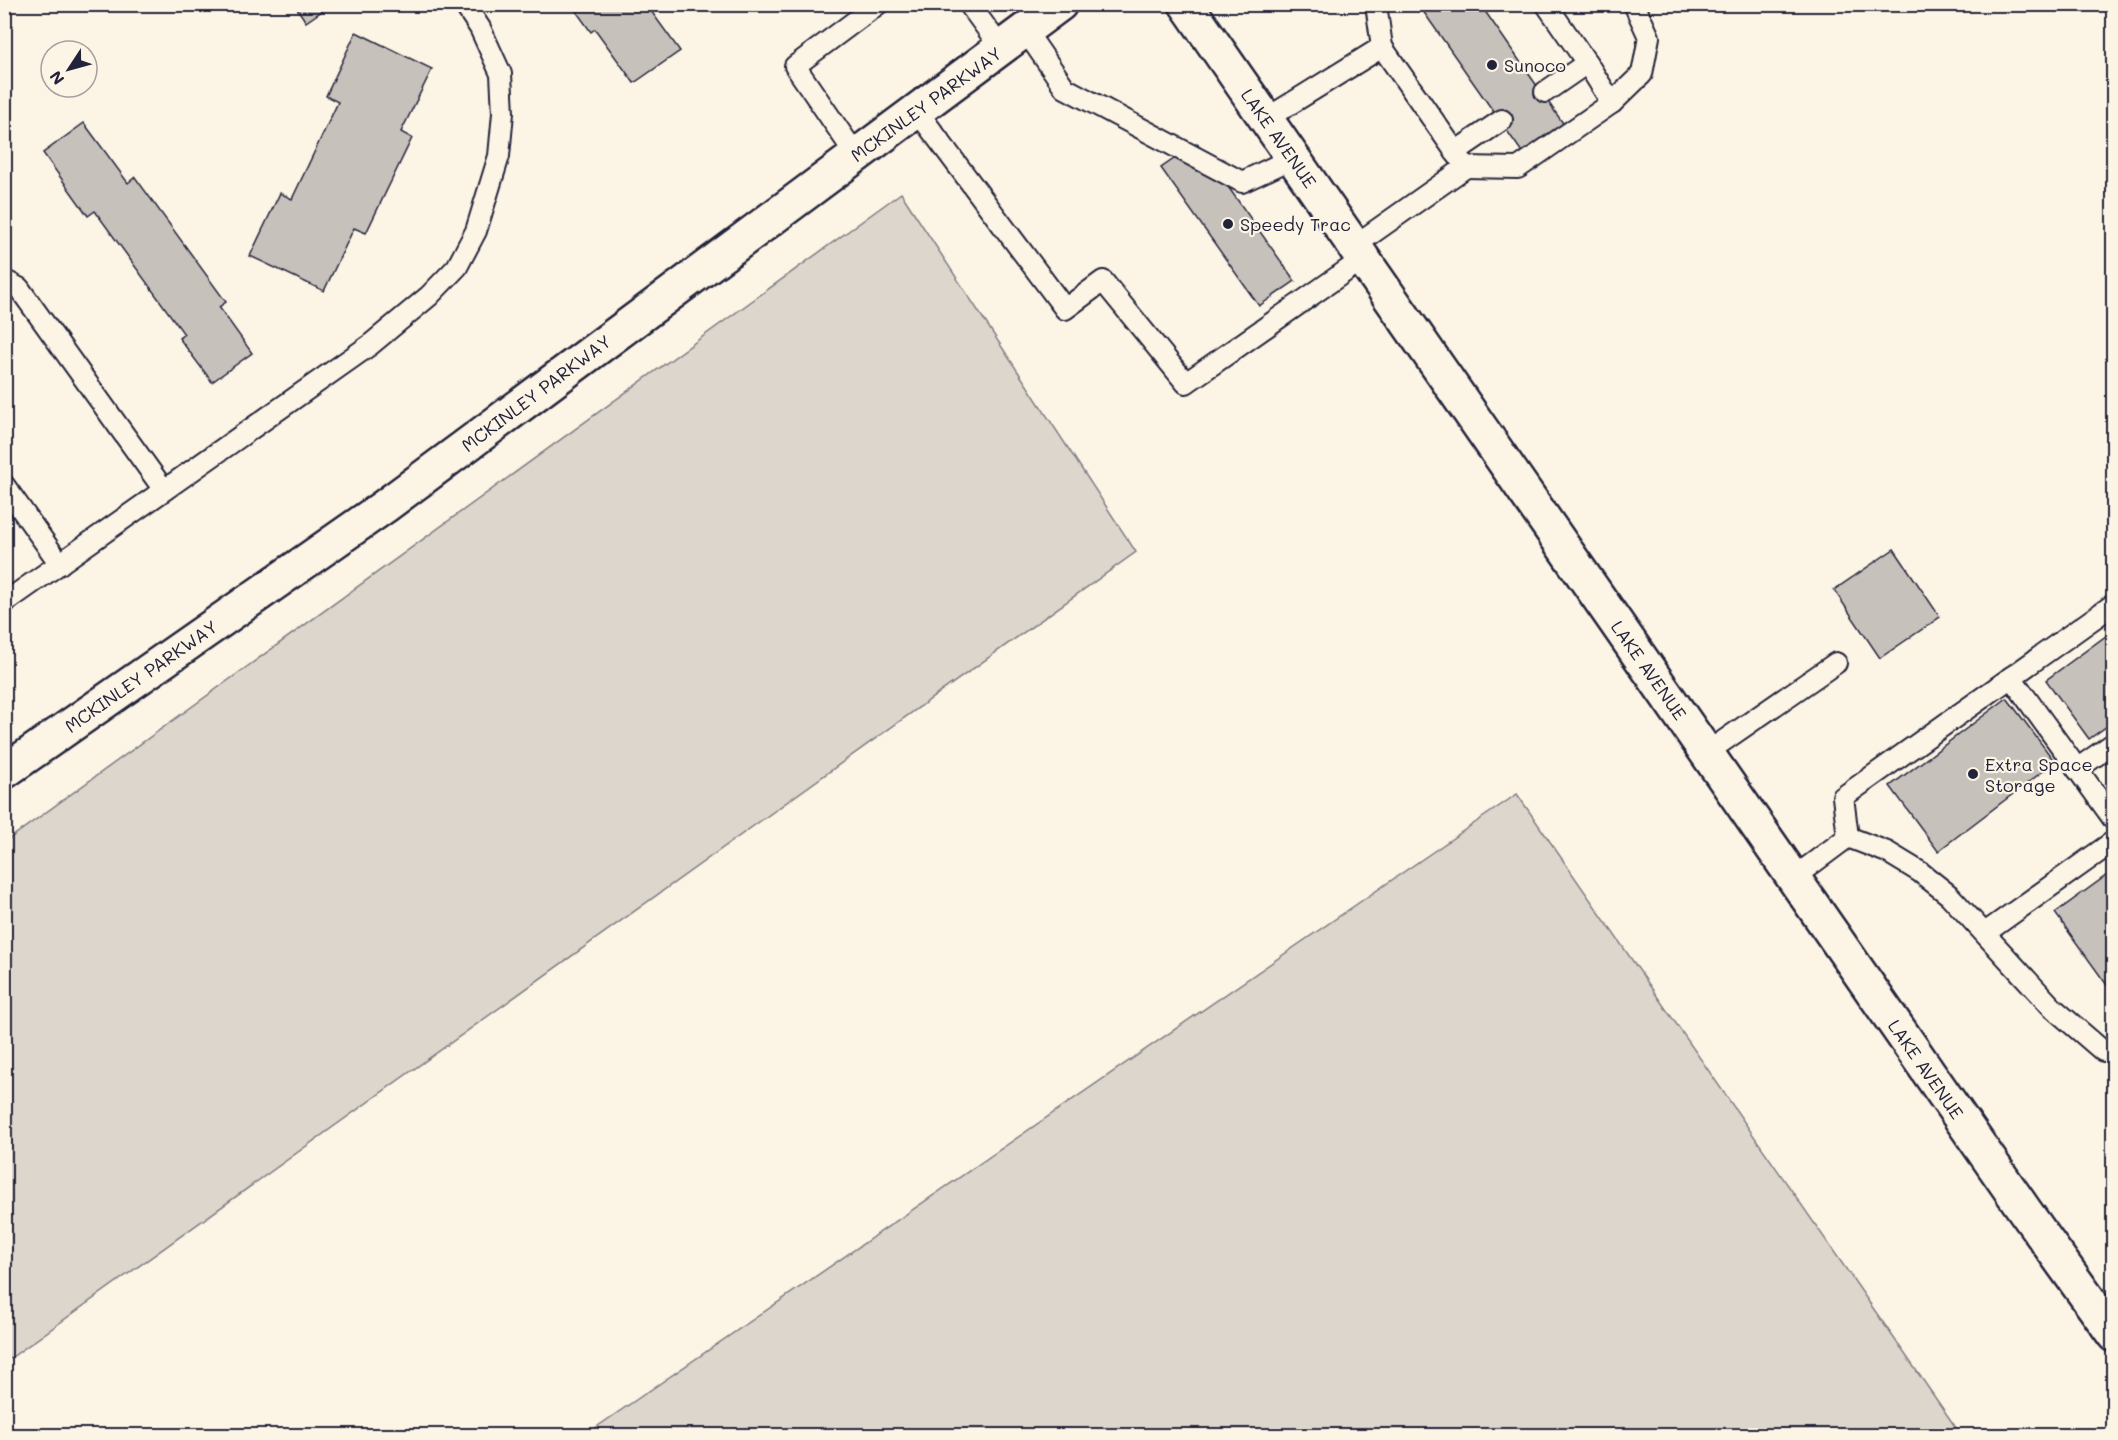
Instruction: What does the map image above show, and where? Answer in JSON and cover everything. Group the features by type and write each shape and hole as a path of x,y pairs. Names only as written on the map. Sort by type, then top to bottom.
{"street":[{"name":"MCKINLEY PARKWAY","path":"4,772 385,506 1060,4"},
{"name":"LAKE AVENUE","path":"1186,4 1793,878 2114,1335"}],"lane":[{"path":"4,603 370,345 429,296 457,267 476,231 499,156 503,113 501,74 480,28 464,4"},
{"path":"856,155 795,66 878,4"},
{"path":"969,4 1013,39 1065,88 1242,182 1293,158"},
{"path":"1395,4 1377,10 1382,47 1460,159 1518,168 1612,103 1642,74 1649,37 1637,11"},
{"path":"1546,4 1612,103"},
{"path":"1266,119 1382,47"},
{"path":"1545,92 1587,63"},
{"path":"917,111 1065,309 1103,281 1186,383 1358,252 1503,120"},
{"path":"4,280 19,288 164,490"},
{"path":"4,485 60,564"},
{"path":"1848,837 1843,797 2114,604"},
{"path":"1707,753 1836,663"},
{"path":"2011,677 2114,820"},
{"path":"2077,769 2114,743"},
{"path":"1793,878 1848,837"},
{"path":"1848,837 1887,852 1920,872 1949,895 2052,1007 2103,1051"},
{"path":"1985,933 2114,841"}],"shaded area":[{"path":"901,193 1136,552 5,1362 5,842"},
{"path":"1517,794 1961,1435 585,1435"}],"building":[{"path":"294,4 332,4 306,22"},
{"path":"571,4 646,4 680,51 634,83 595,29 591,32"},
{"name":"Sunoco","path":"1418,4 1480,4 1565,126 1524,155"},
{"path":"356,32 432,69 401,132 412,138 366,233 354,228 324,291 250,256 280,193 292,199 338,102 326,96"},
{"path":"84,123 128,183 135,177 226,302 219,307 252,353 212,382 179,338 184,334 95,211 88,216 43,153"},
{"name":"Speedy Trac","path":"1197,143 1295,281 1259,306 1161,168"},
{"path":"1894,549 1940,617 1880,658 1834,590"},
{"path":"2114,630 2114,721 2089,739 2046,680"},
{"name":"Extra Space Storage","path":"2007,698 2055,762 1938,851 1890,786"},
{"path":"2114,870 2114,995 2055,913"}],"place":[{"name":"Sunoco","path":"1492,65"},
{"name":"Speedy Trac","path":"1228,224"},
{"name":"Extra Space Storage","path":"1973,774"}]}
